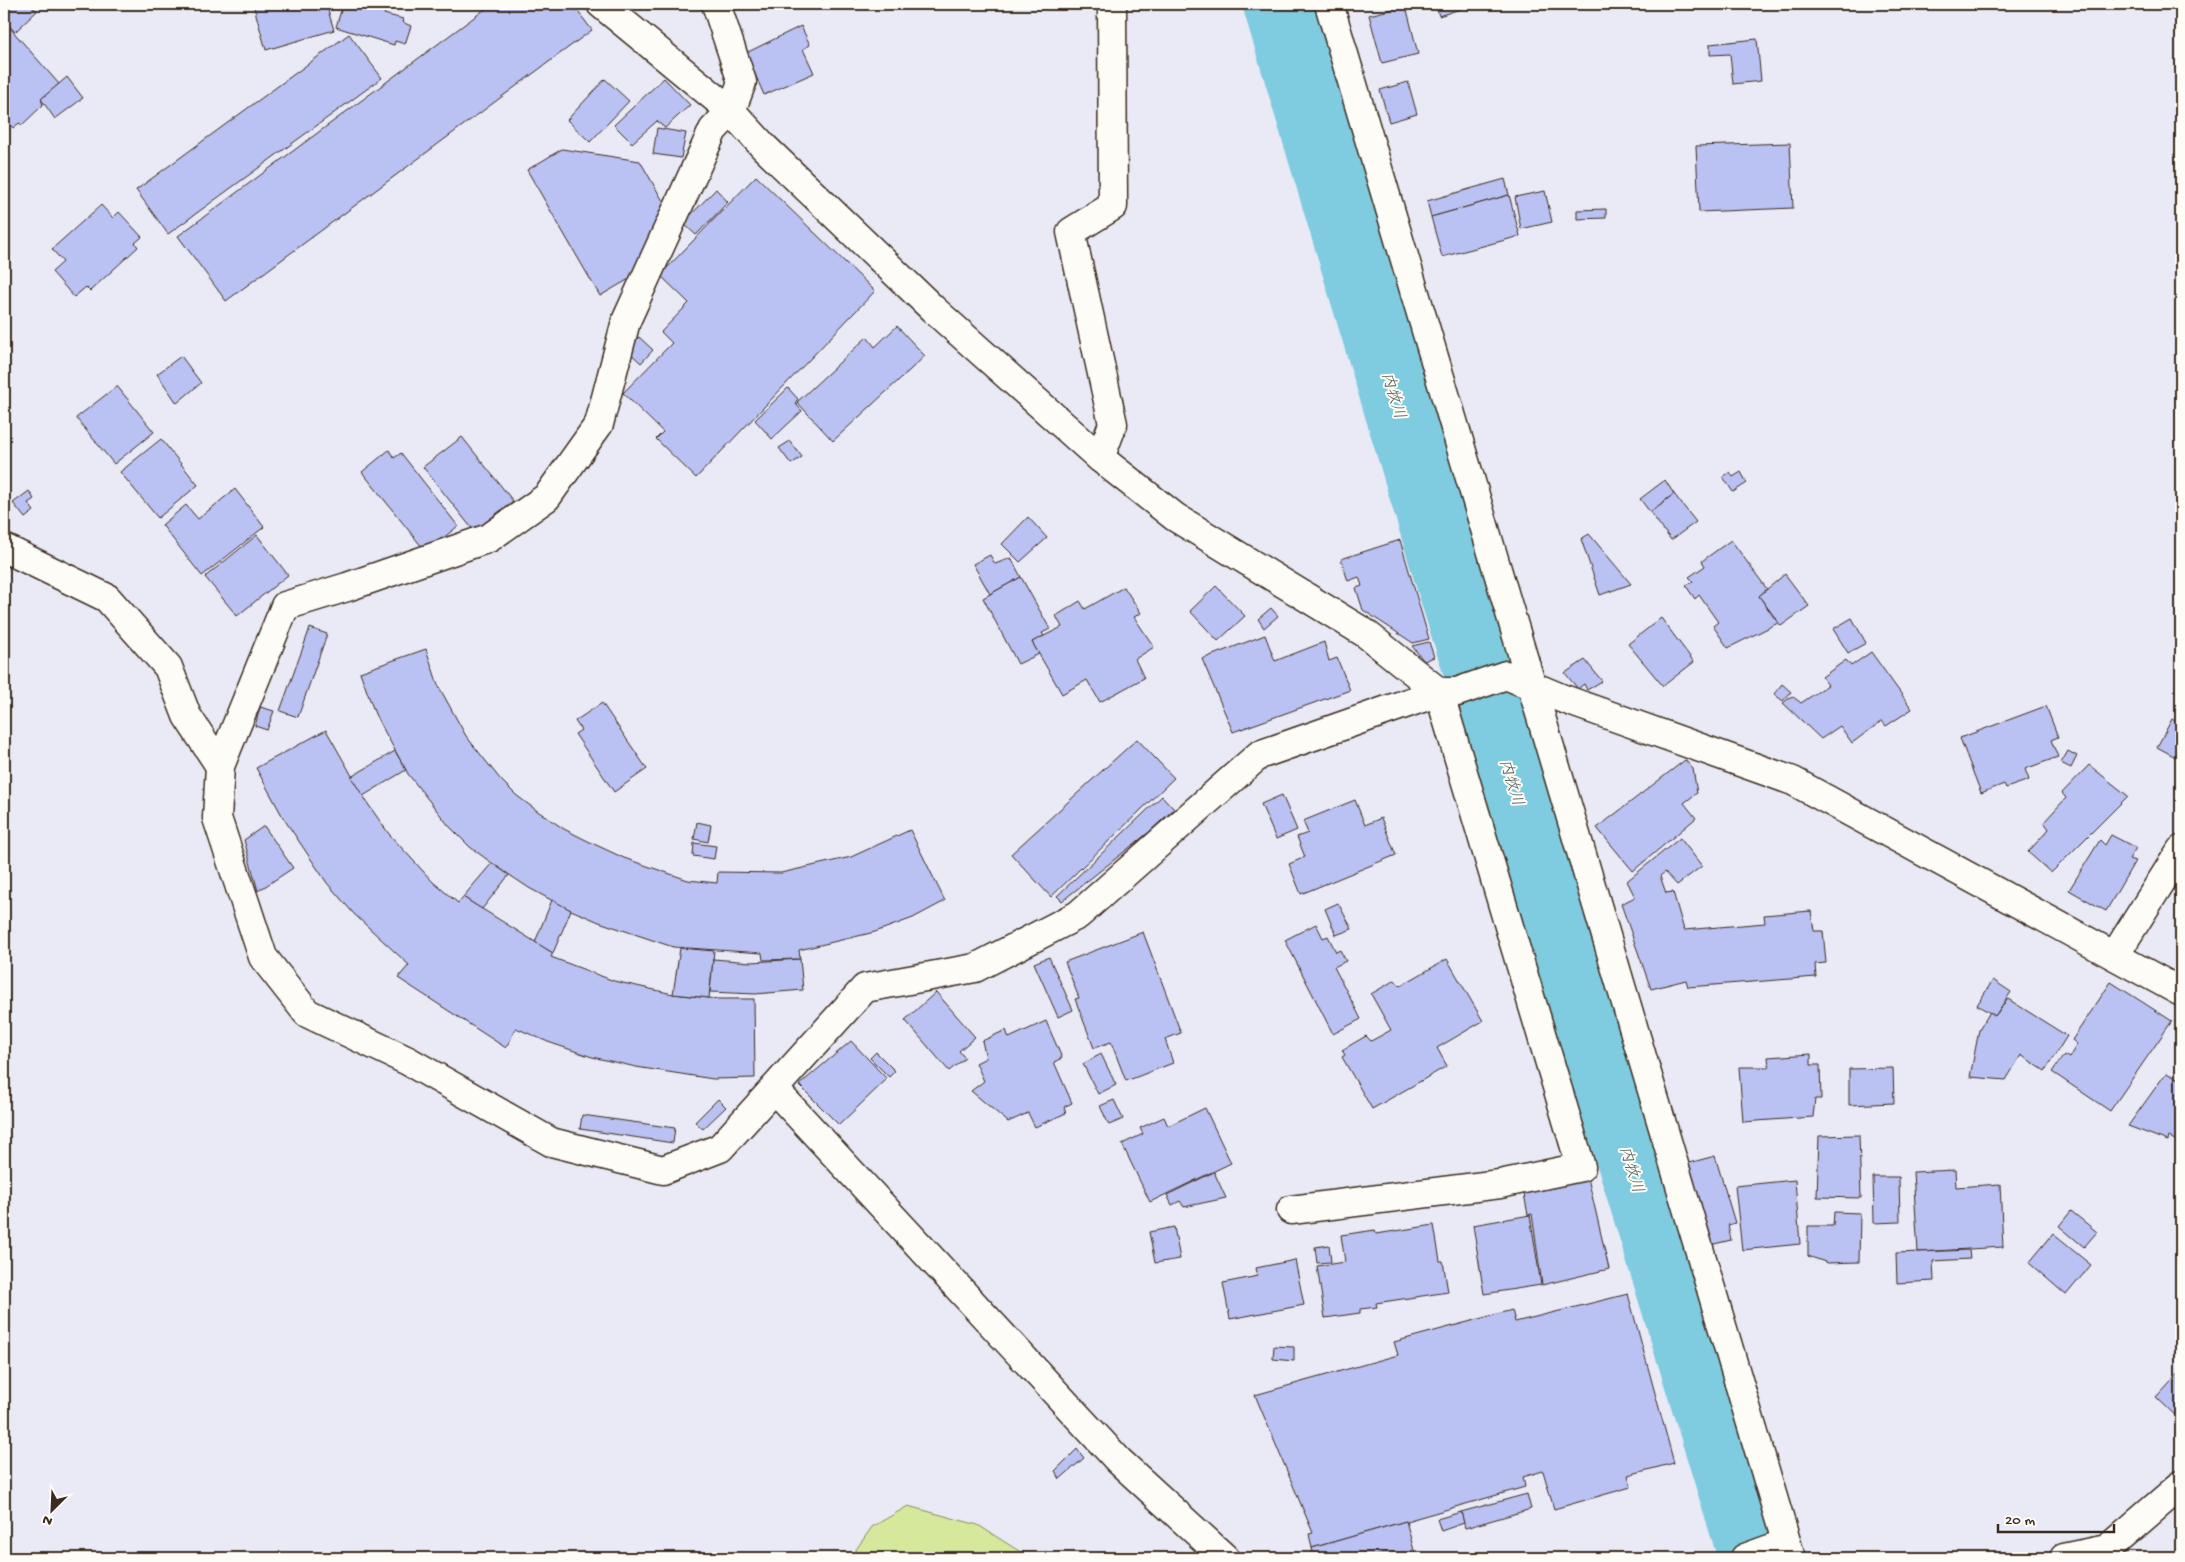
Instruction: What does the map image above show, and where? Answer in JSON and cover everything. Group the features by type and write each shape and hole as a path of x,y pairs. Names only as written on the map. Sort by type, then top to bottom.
{"street":[{"path":"601,4 731,111 764,147 933,309 1100,458 1175,517 1365,633 1448,692 1581,1167 1500,1184 1291,1210"},
{"path":"716,4 742,82 731,111 713,130 626,321 599,424 547,497 489,538 347,587 285,606 220,766 217,818 263,957 307,1014 408,1061 552,1142 663,1170 720,1148 865,988 975,968 1078,915 1259,755 1448,692 1506,675 1793,781 2181,992"},
{"path":"1100,458 1113,424 1071,232 1113,206 1112,4"},
{"path":"1328,4 1533,686 1782,1550 1745,1558"},
{"path":"4,548 107,598 168,667 187,716 220,766"},
{"path":"2115,955 2181,850"},
{"path":"774,1089 1119,1461 1225,1558"},
{"path":"2064,1558 2107,1549 2181,1485"}],"green space":[{"path":"908,1506 978,1525 1030,1558 850,1558 872,1527"}],"building":[{"path":"4,4 29,4 37,11 15,32 4,20"},
{"path":"253,4 326,4 334,30 266,50"},
{"path":"343,4 381,4 387,6 384,14 403,19 402,22 411,26 405,44 395,41 394,45 336,27"},
{"path":"492,4 572,4 592,30 226,301 178,236"},
{"path":"1435,4 1475,4 1439,16"},
{"path":"1406,6 1418,54 1382,63 1369,15"},
{"path":"801,26 810,45 803,49 814,73 764,95 746,53"},
{"path":"10,28 59,84 41,99 43,105 22,125 19,123 13,128 4,118 4,34"},
{"path":"349,34 382,78 168,234 136,190"},
{"path":"1757,39 1761,81 1733,84 1730,54 1710,55 1710,44"},
{"path":"67,77 83,98 55,119 41,99"},
{"path":"664,78 690,105 665,128 657,121 632,143 614,125"},
{"path":"605,79 629,101 590,142 567,120"},
{"path":"1408,82 1417,114 1389,122 1380,90"},
{"path":"657,128 686,133 681,158 653,154"},
{"path":"1790,143 1793,208 1699,212 1696,146"},
{"path":"562,149 640,161 667,208 636,275 600,296 527,170"},
{"path":"756,176 875,291 696,478 656,439 663,432 623,393 672,343 661,332 689,303 660,275"},
{"path":"1505,179 1509,195 1431,217 1427,201"},
{"path":"716,189 728,202 696,235 683,223"},
{"path":"1545,191 1552,222 1521,229 1515,197"},
{"path":"1509,195 1520,236 1442,257 1431,217"},
{"path":"101,205 113,218 119,212 142,237 135,243 138,247 90,291 86,287 74,297 52,272 63,262 52,249"},
{"path":"1606,209 1606,218 1577,219 1577,210"},
{"path":"897,326 925,356 833,441 797,402 867,337 875,347"},
{"path":"639,337 653,350 641,363 627,350"},
{"path":"181,356 201,383 177,403 157,374"},
{"path":"117,386 154,432 114,464 76,418"},
{"path":"788,388 798,399 795,403 802,411 772,439 755,420"},
{"path":"462,437 513,501 474,531 423,467"},
{"path":"161,439 198,485 158,518 120,472"},
{"path":"790,441 802,457 791,464 779,448"},
{"path":"389,450 394,458 401,453 458,526 426,552 362,472"},
{"path":"1730,472 1733,477 1741,472 1747,483 1733,492 1723,477"},
{"path":"1665,480 1674,494 1650,512 1640,499"},
{"path":"235,489 264,527 202,576 162,525 186,505 198,519"},
{"path":"29,491 34,499 28,503 34,511 25,518 13,503"},
{"path":"1674,494 1696,522 1671,540 1650,512"},
{"path":"1028,517 1047,538 1020,562 1002,544"},
{"path":"1589,534 1631,584 1600,595 1581,539"},
{"path":"257,535 288,575 237,616 205,577"},
{"path":"1400,540 1429,639 1413,643 1363,610 1356,588 1362,586 1359,577 1348,581 1341,559"},
{"path":"1731,540 1767,589 1759,596 1778,623 1728,648 1713,626 1718,622 1699,595 1695,599 1686,586 1693,581 1689,577 1705,566 1702,561"},
{"path":"990,555 995,564 1011,558 1021,577 990,594 973,564"},
{"path":"1785,574 1809,606 1781,626 1759,596"},
{"path":"1021,577 1050,629 1042,633 1044,636 1032,642 1039,654 1018,664 983,598"},
{"path":"1216,586 1245,616 1218,641 1190,611"},
{"path":"1124,587 1141,613 1134,617 1154,647 1135,659 1144,678 1100,702 1087,680 1062,694 1032,642 1062,627 1056,616 1080,601 1085,609"},
{"path":"1271,608 1278,616 1264,628 1258,619"},
{"path":"1661,618 1694,662 1663,686 1628,644"},
{"path":"1852,618 1866,643 1848,653 1833,629"},
{"path":"310,628 327,634 298,717 280,711"},
{"path":"1265,635 1275,661 1324,642 1329,661 1337,658 1350,690 1233,732 1202,659"},
{"path":"1429,642 1434,657 1424,661 1412,646"},
{"path":"426,649 438,685 466,736 500,779 516,795 536,810 564,829 594,844 624,858 688,880 717,883 718,872 781,873 851,857 910,830 945,901 913,918 875,932 799,950 800,959 763,960 762,953 673,947 599,922 564,907 529,888 496,866 470,847 449,826 408,774 375,714 360,672"},
{"path":"1871,652 1912,709 1886,726 1882,721 1852,743 1840,726 1821,739 1783,703 1792,696 1801,703 1828,685 1822,677 1846,660 1851,666"},
{"path":"1585,660 1602,681 1587,690 1584,684 1578,689 1565,673"},
{"path":"1782,684 1791,692 1783,701 1774,694"},
{"path":"602,703 647,769 614,792 575,734 581,730 575,721"},
{"path":"2046,706 2058,737 2051,740 2058,757 2025,769 2029,780 2006,788 2004,784 1981,793 1960,738"},
{"path":"260,707 274,711 267,730 255,726"},
{"path":"2172,719 2181,724 2181,760 2157,747"},
{"path":"326,730 368,804 389,834 433,882 458,903 463,897 553,953 551,957 614,981 673,994 718,999 754,999 755,1078 713,1079 636,1067 592,1057 548,1042 516,1028 506,1048 398,978 409,965 354,914 327,883 284,819 256,768"},
{"path":"1137,739 1174,778 1051,897 1011,854"},
{"path":"395,751 406,770 363,796 351,777"},
{"path":"2068,751 2077,756 2071,768 2061,763"},
{"path":"1685,760 1693,769 1697,793 1684,803 1696,818 1633,871 1597,828"},
{"path":"2089,765 2128,796 2051,873 2028,852 2049,829 2044,822 2066,798 2062,793"},
{"path":"1282,795 1297,830 1276,839 1261,804"},
{"path":"1162,796 1174,809 1148,833 1062,901 1057,896"},
{"path":"1355,800 1365,825 1381,818 1396,855 1301,894 1289,864 1305,857 1297,837 1308,833 1303,821"},
{"path":"697,822 711,825 708,842 694,839"},
{"path":"264,826 293,868 258,891 244,840"},
{"path":"2111,835 2136,848 2129,859 2135,861 2106,911 2069,890 2100,840 2105,845"},
{"path":"1680,838 1702,866 1677,885 1665,872 1660,876 1666,893 1673,892 1684,930 1765,923 1764,915 1811,911 1814,931 1823,931 1826,963 1815,964 1816,977 1688,987 1686,980 1651,989 1621,904 1635,897 1627,881"},
{"path":"694,843 716,846 714,859 693,856"},
{"path":"492,863 509,875 482,909 463,897"},
{"path":"552,900 571,910 553,953 535,942"},
{"path":"1338,903 1352,929 1336,935 1325,909"},
{"path":"1316,924 1323,938 1328,936 1336,952 1340,950 1346,961 1334,967 1361,1019 1333,1034 1285,940"},
{"path":"1143,932 1181,1033 1165,1039 1173,1063 1126,1081 1111,1042 1094,1048 1075,999 1079,998 1065,962"},
{"path":"680,948 714,951 709,998 673,994"},
{"path":"1049,957 1073,1010 1058,1017 1034,963"},
{"path":"713,959 751,962 800,959 803,990 755,994 710,992"},
{"path":"1447,959 1483,1021 1437,1048 1447,1066 1372,1109 1342,1057 1345,1055 1342,1050 1366,1036 1371,1041 1391,1030 1371,994 1395,980 1400,986"},
{"path":"1993,980 2011,992 1995,1016 1977,1005"},
{"path":"2111,982 2172,1021 2110,1111 2052,1072 2064,1055 2069,1058 2077,1044 2072,1040"},
{"path":"936,992 975,1037 959,1051 965,1058 949,1071 905,1020"},
{"path":"2008,999 2067,1036 2045,1071 2021,1055 2006,1080 1970,1077 1979,1030 1990,1012 1995,1016"},
{"path":"1046,1021 1062,1058 1054,1062 1072,1103 1064,1107 1066,1113 1035,1127 1028,1113 1008,1122 971,1091 984,1081 976,1063 986,1058 982,1041 1006,1030 1009,1038"},
{"path":"851,1041 887,1079 839,1125 799,1085"},
{"path":"876,1052 895,1071 889,1077 870,1058"},
{"path":"1101,1054 1116,1085 1098,1094 1083,1064"},
{"path":"1811,1054 1811,1065 1820,1065 1821,1099 1815,1099 1813,1117 1743,1122 1739,1067 1769,1067 1768,1057"},
{"path":"1893,1068 1894,1103 1849,1105 1849,1069"},
{"path":"2166,1073 2181,1080 2181,1143 2169,1137 2168,1141 2128,1126"},
{"path":"718,1099 726,1107 703,1129 695,1122"},
{"path":"1114,1100 1123,1119 1109,1125 1100,1106"},
{"path":"1205,1108 1231,1163 1150,1202 1122,1144 1143,1134 1140,1128 1164,1117 1168,1126"},
{"path":"582,1115 675,1128 673,1143 580,1129"},
{"path":"1859,1135 1861,1198 1817,1197 1819,1136"},
{"path":"1715,1156 1735,1223 1728,1225 1731,1240 1710,1245 1685,1164"},
{"path":"1955,1170 1956,1187 2000,1184 2003,1247 1918,1252 1913,1172"},
{"path":"1214,1172 1226,1198 1184,1207 1180,1201 1172,1205 1167,1195"},
{"path":"1873,1177 1899,1177 1900,1222 1874,1223"},
{"path":"1588,1178 1609,1269 1542,1285 1532,1214 1528,1215 1524,1194"},
{"path":"1795,1180 1800,1244 1742,1250 1735,1186"},
{"path":"2071,1211 2097,1232 2084,1247 2059,1226"},
{"path":"1834,1212 1860,1213 1859,1262 1828,1263 1808,1256 1808,1226 1833,1226"},
{"path":"1530,1215 1541,1285 1484,1294 1473,1225"},
{"path":"1434,1225 1448,1292 1376,1303 1377,1307 1360,1309 1360,1313 1325,1318 1317,1266 1345,1262 1341,1235 1375,1230 1376,1234"},
{"path":"1174,1227 1180,1259 1155,1263 1149,1232"},
{"path":"2053,1234 2091,1265 2066,1295 2029,1263"},
{"path":"1329,1245 1331,1262 1317,1263 1315,1247"},
{"path":"1969,1250 1970,1259 1933,1261 1934,1281 1897,1283 1896,1253"},
{"path":"1295,1260 1304,1305 1230,1319 1223,1283 1258,1276 1256,1268"},
{"path":"1628,1294 1674,1463 1628,1475 1631,1487 1554,1509 1543,1471 1523,1477 1525,1487 1312,1548 1309,1534 1313,1533 1255,1395 1398,1355 1394,1342 1512,1310 1515,1322"},
{"path":"1274,1346 1294,1347 1294,1361 1273,1359"},
{"path":"2181,1370 2181,1421 2156,1397"},
{"path":"1077,1449 1084,1458 1060,1479 1055,1471"},
{"path":"1527,1494 1531,1509 1465,1528 1461,1512"},
{"path":"1461,1512 1464,1523 1441,1531 1437,1519"},
{"path":"1406,1521 1416,1558 1314,1558 1312,1548"}],"waterway":[{"name":"内牧川","path":"1278,4 1455,595 1586,1011 1754,1558"}]}
